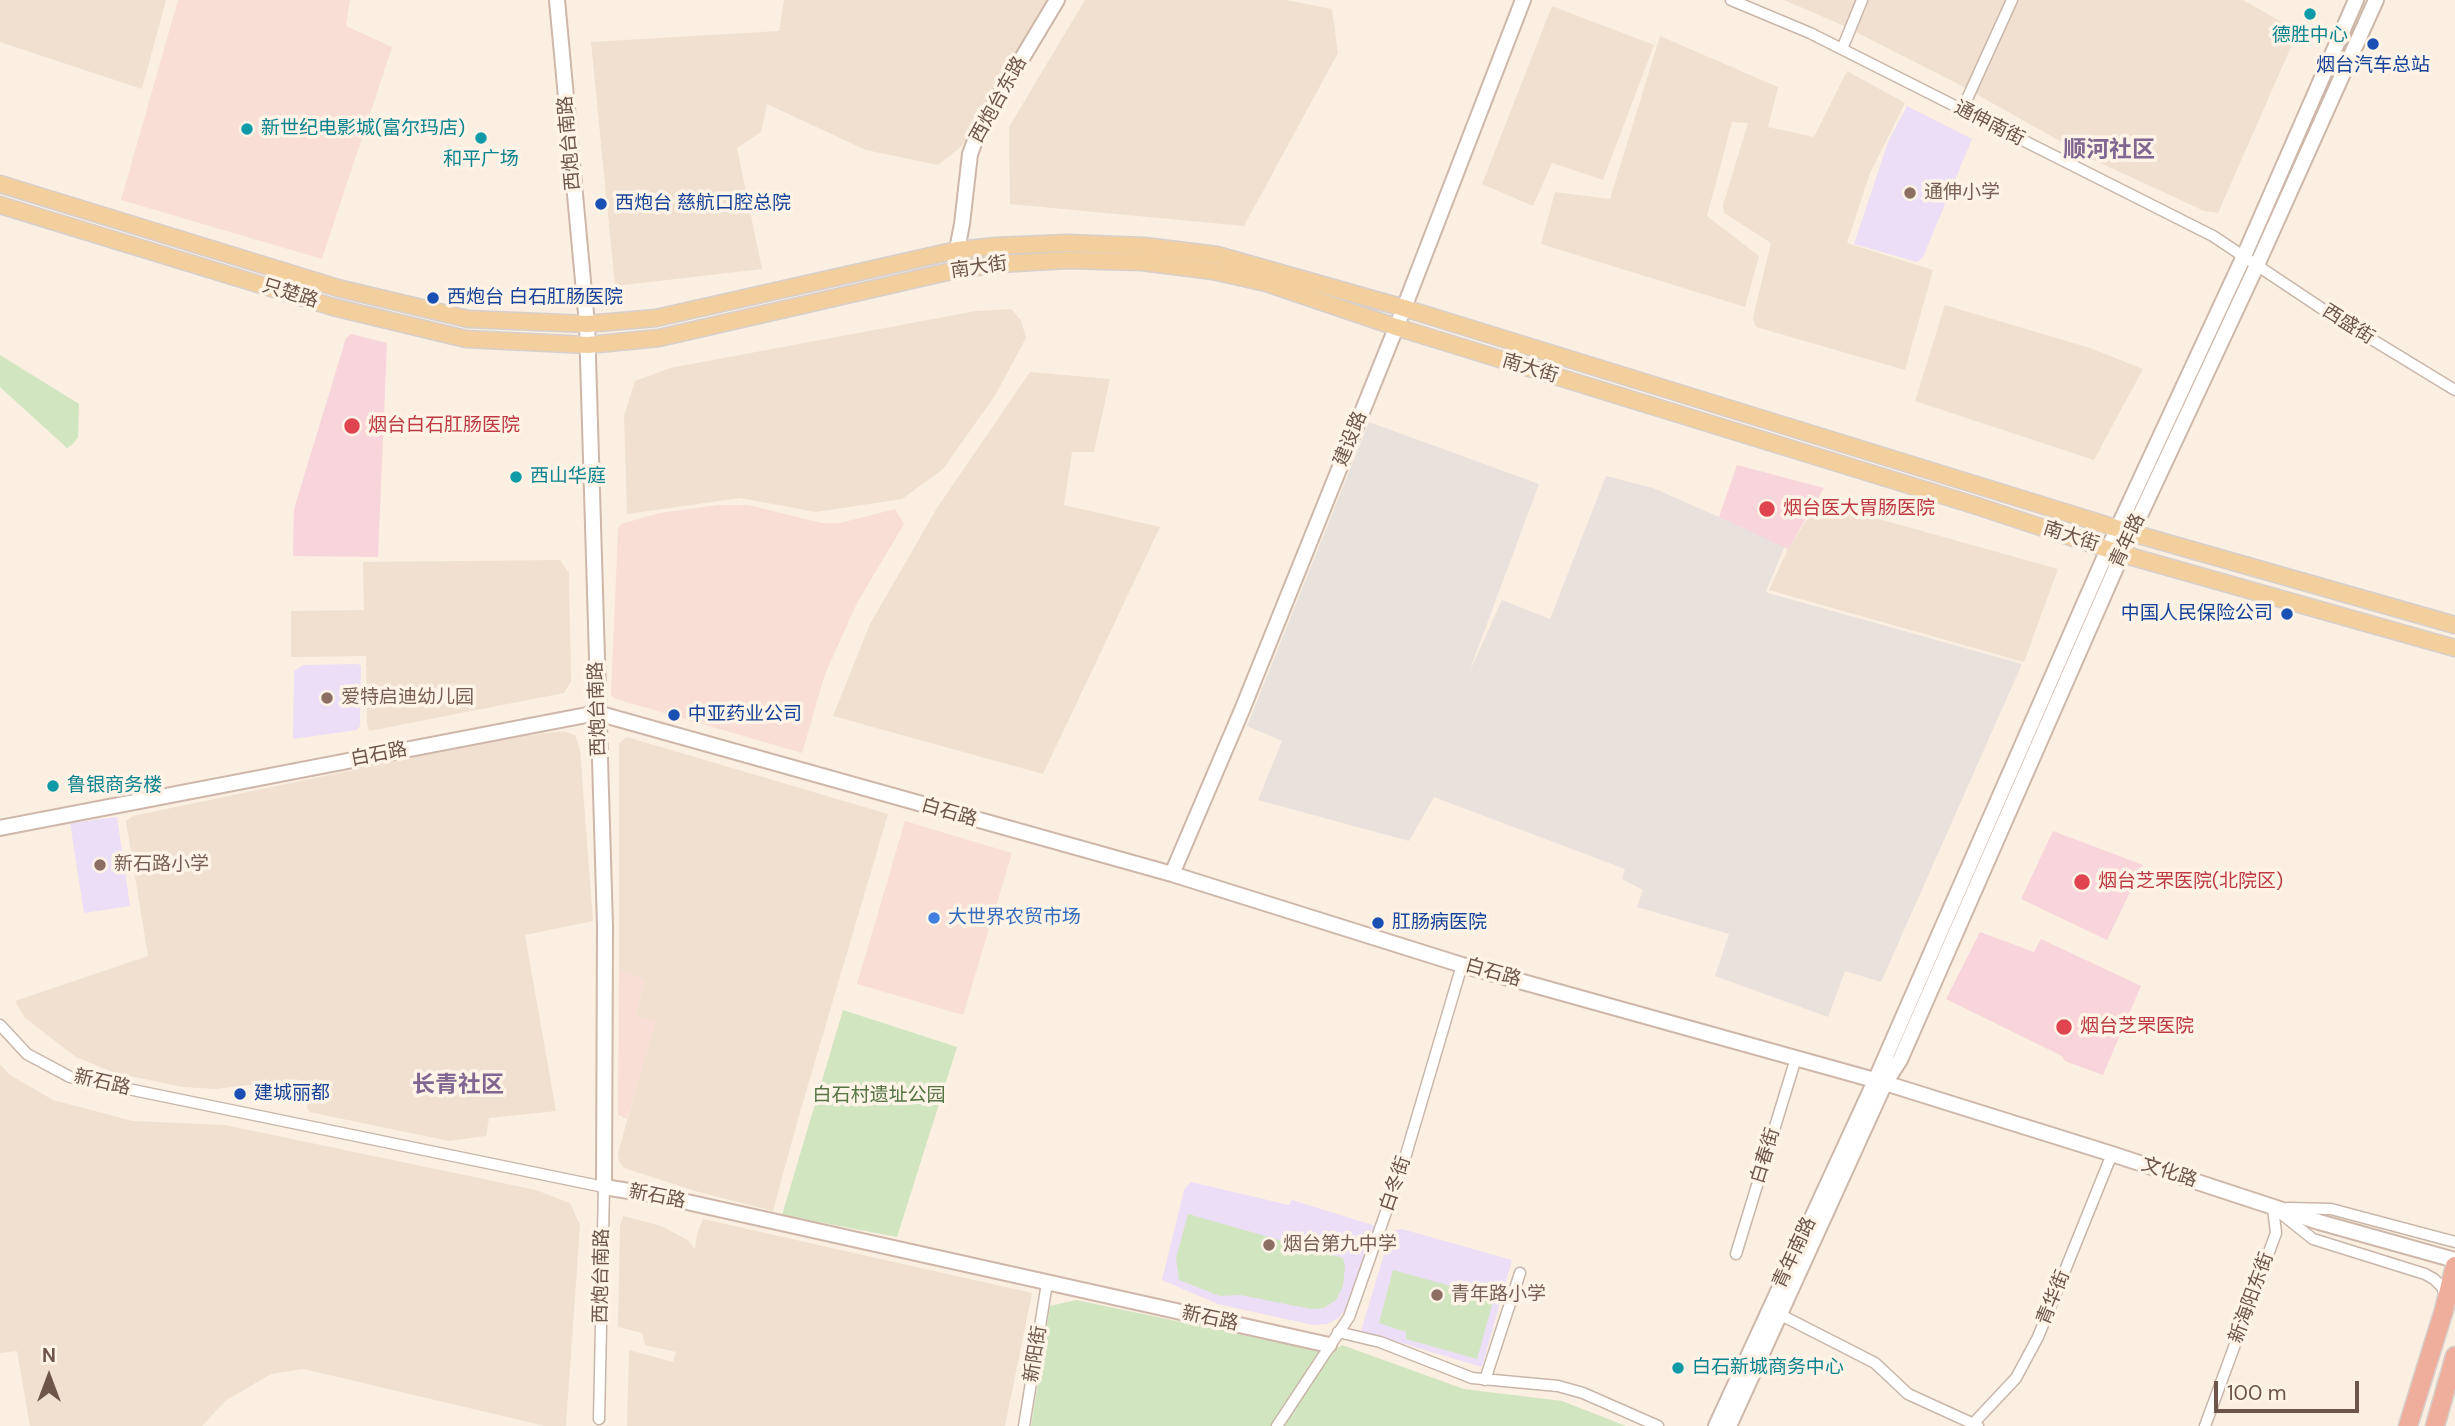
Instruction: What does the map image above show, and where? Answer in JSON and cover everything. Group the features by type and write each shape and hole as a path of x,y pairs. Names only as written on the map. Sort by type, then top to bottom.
{"highway":[{"path":"2408,1426 2455,1266"},
{"path":"2435,1426 2455,1356"}],"main road":[{"name":"只楚路","path":"0,184 338,288 468,319 587,324"},
{"name":"只楚路","path":"0,205 333,307 466,339 588,345"},
{"name":"南大街","path":"587,324 656,318 957,250 1067,243 1144,246 1217,255 1404,308 2125,531 2455,625"},
{"name":"南大街","path":"588,345 659,338 960,269 1067,260 1142,262 1213,271 1266,283 1396,327 1977,506 2115,552 2455,648"}],"street":[{"name":"西炮台南路","path":"557,0 588,345 605,926 604,1187 599,1419"},
{"name":"西炮台东路","path":"957,250 970,154 979,130 1057,0"},
{"name":"建设路","path":"1172,874 1247,697 1404,308 1523,0"},
{"name":"通伸南街","path":"1731,0 1810,33 2213,236 2244,256"},
{"path":"1842,49 1863,0"},
{"path":"1962,110 2012,0"},
{"name":"青年路","path":"2125,531 2356,0"},
{"name":"青年路","path":"1880,1082 2115,552 2257,265 2376,0"},
{"name":"西盛街","path":"2244,256 2327,312 2455,390"},
{"name":"白石路","path":"0,828 597,713 1172,874 1462,965 1880,1082"},
{"name":"白冬街","path":"1277,1426 1349,1317 1405,1158 1462,965"},
{"name":"新石路","path":"0,1025 27,1054 71,1077 604,1187 660,1196 1329,1345"},
{"name":"白春街","path":"1736,1254 1796,1058"},
{"name":"文化路","path":"1880,1082 2112,1154 2273,1208 2455,1260"},
{"name":"青年南路","path":"1729,1426 1880,1082"},
{"name":"青年南路","path":"1716,1426 1880,1082"},
{"name":"青华街","path":"1974,1425 2016,1378 2038,1338 2112,1154"},
{"path":"2273,1208 2331,1209 2455,1242"},
{"path":"2273,1208 2313,1239 2434,1279 2445,1295 2444,1310"},
{"name":"新海阳东街","path":"2205,1426 2276,1233 2273,1208"},
{"path":"1485,1380 1520,1273"},
{"name":"新阳街","path":"1024,1426 1047,1283"},
{"path":"1779,1314 1875,1363 1908,1394 1974,1425"},
{"path":"1338,1332 1380,1342 1472,1378 1558,1386 1584,1393 1658,1426"}],"shaded area":[{"path":"0,0 166,0 142,89 0,42"},
{"path":"178,0 350,0 346,26 392,47 322,259 121,200"},
{"path":"784,0 1051,0 962,146 938,165 866,150 767,104 761,132 737,148 762,269 615,286 591,42 779,31"},
{"path":"1085,0 1286,0 1332,9 1338,53 1244,226 1010,204 1009,127"},
{"path":"1784,0 2243,0 2298,31 2218,213 2204,211 2094,160 1960,85 1842,25"},
{"path":"1552,6 1654,45 1603,180 1552,163 1533,206 1482,184"},
{"path":"1660,36 1778,87 1768,127 1814,137 1847,71 1905,103 1870,173 1847,243 1933,270 1905,370 1756,327 1753,318 1771,243 1724,213 1723,205 1748,123 1732,122 1707,216 1759,256 1745,307 1541,244 1555,192 1610,199"},
{"name":"通伸小学","path":"1907,106 1972,139 1923,257 1917,262 1854,244 1888,142"},
{"path":"1945,305 2090,348 2143,369 2094,460 1915,401"},
{"path":"1011,309 1021,320 1026,338 996,394 943,469 902,499 816,512 740,498 627,514 624,416 635,381 670,368 976,311"},
{"name":"烟台白石肛肠医院","path":"351,334 387,343 378,557 293,556 294,509 346,338"},
{"path":"1030,372 1110,379 1094,452 1072,452 1064,505 1160,527 1043,774 833,716 870,624 937,508"},
{"path":"1369,422 1539,484 1468,675 1502,600 1550,619 1606,476 1653,488 1785,546 1766,591 1768,593 2022,664 1881,982 1845,971 1828,1017 1715,976 1729,934 1637,907 1643,890 1622,879 1625,869 1434,797 1409,841 1258,800 1282,741 1247,726"},
{"name":"烟台医大胃肠医院","path":"1737,465 1824,488 1788,549 1719,517"},
{"path":"1818,502 2058,569 2024,662 1769,590 1788,549"},
{"path":"718,505 748,505 822,523 840,523 895,509 904,524 857,603 825,674 802,753 616,699 611,695 618,529 621,524 660,513"},
{"path":"560,560 569,573 571,682 564,693 369,731 366,656 291,657 291,611 364,610 363,562"},
{"name":"爱特启迪幼儿园","path":"303,665 361,666 360,726 357,730 293,739 294,671"},
{"path":"563,731 575,735 580,749 593,921 525,935 556,1111 489,1118 486,1136 449,1141 309,1112 297,1079 216,1089 183,1087 115,1073 76,1057 25,1018 15,1001 148,956 126,821 133,816 501,739"},
{"path":"627,737 888,814 773,1211 695,1191 624,1168 619,1161 618,1153 655,1021 635,1016 645,980 619,970 619,743"},
{"name":"新石路小学","path":"117,817 130,906 84,913 70,823"},
{"name":"大世界农贸市场","path":"905,821 1012,853 963,1015 857,984"},
{"name":"烟台芝罘医院(北院区)","path":"2053,831 2143,865 2107,940 2021,899"},
{"name":"烟台芝罘医院","path":"1980,932 2034,952 2041,939 2141,986 2103,1075 2065,1061 2062,1056 1946,999"},
{"path":"619,970 645,980 635,1016 656,1021 627,1119 618,1115"},
{"name":"建城丽都","path":"0,1064 10,1075 53,1100 133,1121 225,1125 536,1190 570,1203 580,1225 566,1426 545,1426 304,1369 271,1374 225,1401 202,1426 30,1426 17,1351 0,1353"},
{"name":"烟台第九中学","path":"1191,1182 1289,1205 1292,1200 1376,1226 1346,1307 1339,1318 1327,1324 1313,1325 1218,1304 1162,1280 1184,1190"},
{"path":"623,1216 661,1226 688,1240 695,1249 703,1219 1032,1293 1005,1426 627,1426 629,1350 673,1362 676,1352 645,1345 642,1333 618,1327 620,1226"},
{"name":"青年路小学","path":"1402,1229 1512,1260 1482,1367 1361,1331 1391,1231"}],"green space":[{"path":"0,355 79,404 78,437 73,444 67,448 0,387"},
{"name":"白石村遗址公园","path":"843,1010 957,1047 897,1237 782,1215"},
{"path":"1188,1214 1343,1258 1343,1286 1336,1300 1324,1308 1311,1309 1240,1295 1220,1296 1179,1280 1176,1258"},
{"path":"1393,1270 1494,1298 1477,1359 1406,1339 1406,1332 1379,1323"},
{"path":"1076,1300 1329,1353 1342,1345 1464,1389 1562,1401 1626,1426 1031,1426 1050,1306"}],"place":[{"name":"德胜中心","path":"2310,14"},
{"name":"烟台汽车总站","path":"2373,44"},
{"name":"新世纪电影城(富尔玛店)","path":"247,129"},
{"name":"和平广场","path":"481,138"},
{"name":"通伸小学","path":"1910,193"},
{"name":"西炮台 慈航口腔总院","path":"601,204"},
{"name":"西炮台 白石肛肠医院","path":"433,298"},
{"name":"烟台白石肛肠医院","path":"352,426"},
{"name":"西山华庭","path":"516,477"},
{"name":"烟台医大胃肠医院","path":"1767,509"},
{"name":"中国人民保险公司","path":"2287,614"},
{"name":"爱特启迪幼儿园","path":"327,698"},
{"name":"中亚药业公司","path":"674,715"},
{"name":"鲁银商务楼","path":"53,786"},
{"name":"新石路小学","path":"100,865"},
{"name":"烟台芝罘医院(北院区)","path":"2082,882"},
{"name":"大世界农贸市场","path":"934,918"},
{"name":"肛肠病医院","path":"1378,923"},
{"name":"烟台芝罘医院","path":"2064,1027"},
{"name":"建城丽都","path":"240,1094"},
{"name":"烟台第九中学","path":"1269,1245"},
{"name":"青年路小学","path":"1437,1295"},
{"name":"白石新城商务中心","path":"1678,1368"}],"district":[{"name":"顺河社区","path":"2109,151"},
{"name":"长青社区","path":"458,1086"}]}
